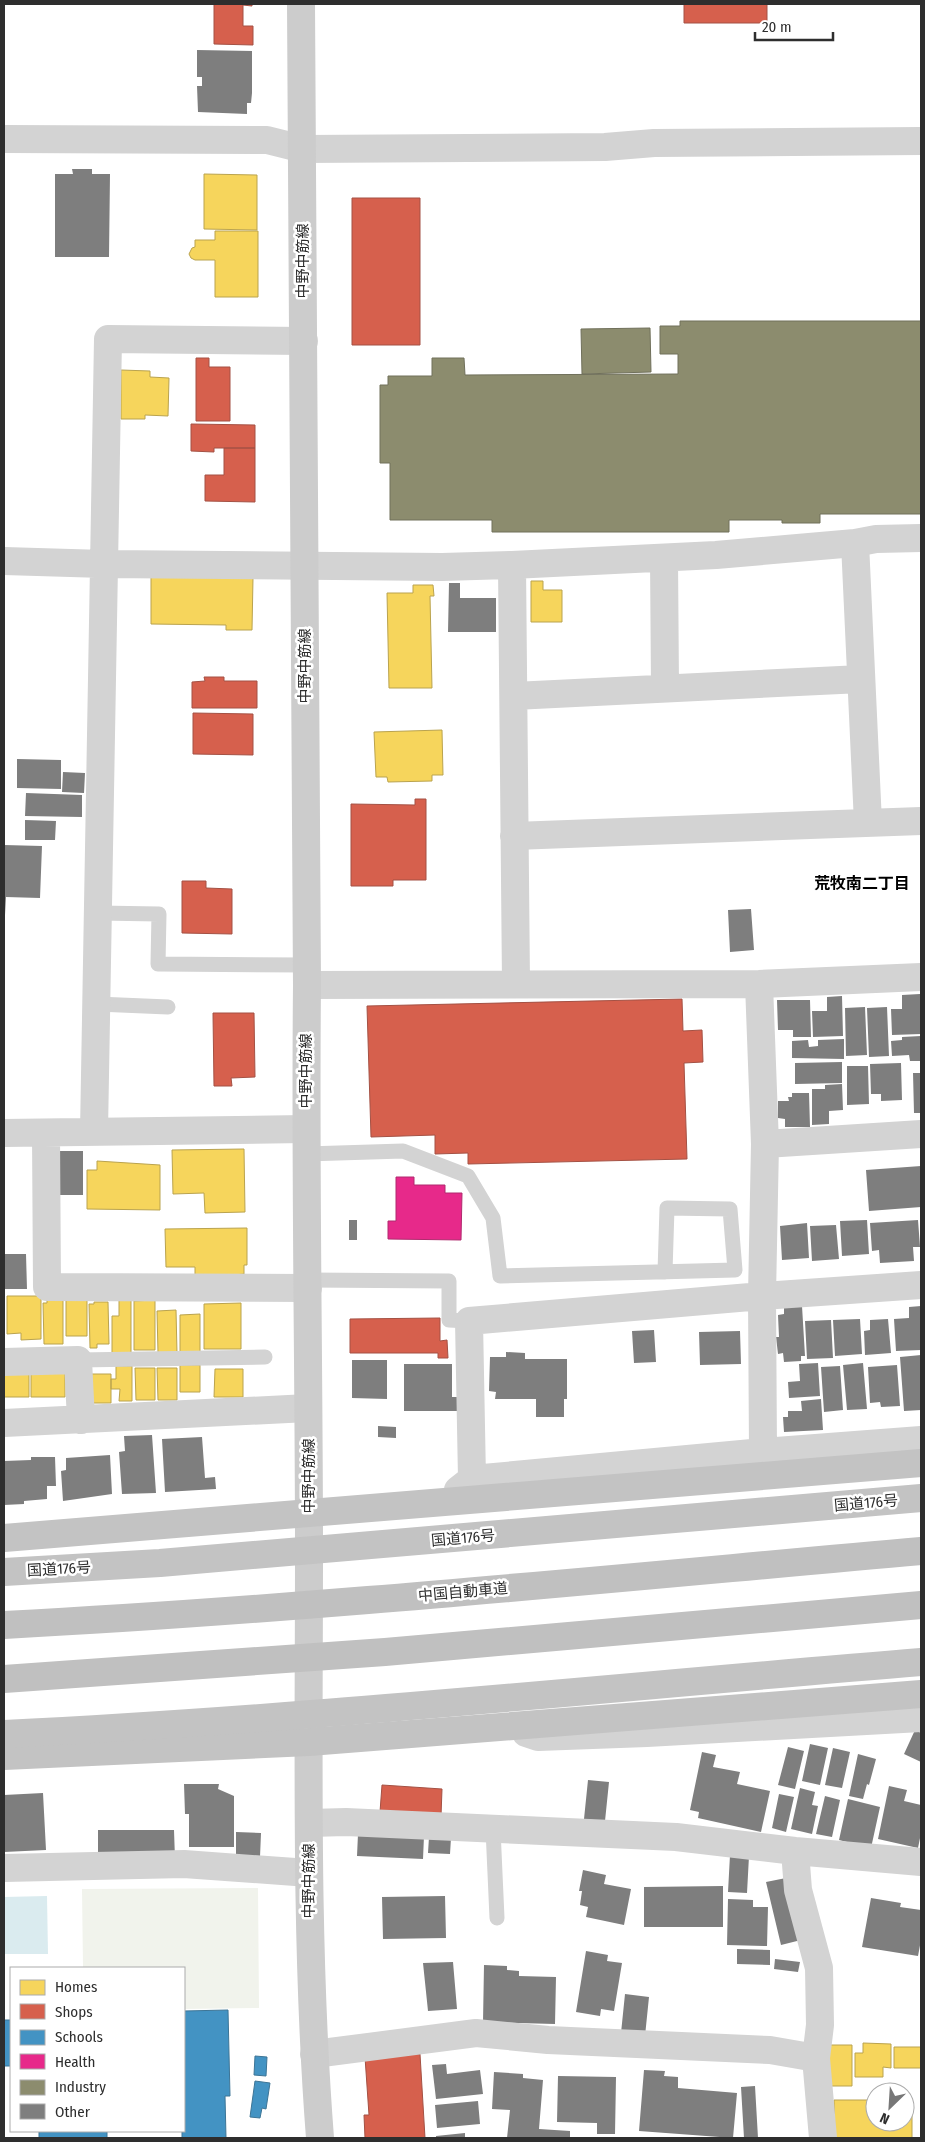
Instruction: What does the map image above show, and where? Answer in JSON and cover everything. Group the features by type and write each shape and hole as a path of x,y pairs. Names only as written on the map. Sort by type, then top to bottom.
{"highway":[{"path":"4,1538 921,1463"},
{"name":"国道176号","path":"4,1572 170,1563 921,1498"},
{"name":"中国自動車道","path":"4,1625 168,1616 380,1599 921,1551"},
{"path":"4,1679 159,1670 384,1652 921,1605"},
{"path":"6,1751 155,1726 361,1711 921,1662"},
{"path":"6,1751 309,1742 921,1694"}],"main road":[{"name":"中野中筋線","path":"301,4 305,565 309,1873 314,2054 320,2138"}],"street":[{"path":"4,139 267,140 303,149 605,147 654,143 921,141"},
{"path":"94,1132 108,339 304,341"},
{"path":"4,561 104,564 442,567 716,555 855,543 876,539 921,538"},
{"path":"855,543 868,823"},
{"path":"664,558 664,688"},
{"path":"512,565 516,984"},
{"path":"514,696 862,679"},
{"path":"514,836 921,821"},
{"path":"306,975 516,984 760,984 921,977"},
{"path":"760,984 765,1144 762,1296 763,1452"},
{"path":"4,1133 94,1132 306,1141"},
{"path":"46,1134 47,1287 308,1284"},
{"path":"765,1144 921,1134"},
{"path":"472,1479 469,1321 762,1296 921,1285"},
{"path":"4,1362 78,1360 81,1420"},
{"path":"4,1423 308,1408"},
{"path":"442,1503 472,1479 763,1452 921,1440"},
{"path":"502,1727 538,1737 647,1734 921,1718"},
{"path":"310,1823 346,1822 676,1837 795,1851 921,1862"},
{"path":"795,1851 798,1890 819,1968 820,2025 816,2058 823,2138"},
{"path":"4,1868 184,1864 309,1873"},
{"path":"314,2054 476,2033 548,2040 770,2050 816,2058"}],"lane":[{"path":"98,912 159,914 158,964 306,975"},
{"path":"97,1004 168,1007"},
{"path":"306,1141 403,1151 468,1176 493,1218 500,1276 665,1272 735,1270 730,1209 666,1208 665,1272"},
{"path":"734,1242 763,1241"},
{"path":"308,1284 449,1281 449,1320 469,1321"},
{"path":"78,1360 265,1357"},
{"path":"493,1829 497,1918"}],"shaded area":[{"path":"258,1888 259,2008 185,2009 185,1967 83,1967 82,1889"},
{"path":"47,1896 48,1954 4,1954 4,1897"}],"building: Homes":[{"path":"204,174 257,175 257,230 204,229"},
{"path":"215,231 258,231 258,297 215,297 215,260 195,260 189,254 192,248 195,247 195,240 215,240"},
{"path":"121,370 150,371 150,377 169,378 168,416 145,415 145,419 121,419"},
{"path":"151,577 253,578 252,630 226,630 226,625 151,624"},
{"path":"531,581 543,581 543,590 562,590 562,622 531,622"},
{"path":"413,585 433,585 434,596 430,596 432,688 389,688 387,593 413,593"},
{"path":"442,730 443,775 432,775 432,781 388,782 387,777 376,777 374,732"},
{"path":"244,1149 245,1212 205,1213 204,1193 173,1194 172,1150"},
{"path":"97,1161 160,1165 160,1210 87,1209 87,1170 97,1170"},
{"path":"247,1228 247,1265 244,1265 244,1274 195,1279 195,1267 166,1267 165,1229"},
{"path":"7,1296 41,1296 41,1339 21,1340 21,1333 7,1334"},
{"path":"47,1298 63,1298 63,1344 44,1344 43,1303 47,1303"},
{"path":"66,1298 87,1298 87,1336 66,1336"},
{"path":"119,1298 131,1298 131,1353 112,1353 112,1316 119,1316"},
{"path":"155,1300 155,1350 134,1350 134,1301"},
{"path":"94,1302 108,1302 109,1344 97,1344 97,1348 90,1348 89,1304 94,1304"},
{"path":"241,1303 241,1349 204,1349 204,1304"},
{"path":"176,1310 177,1353 158,1353 157,1311"},
{"path":"200,1314 200,1354 180,1355 180,1315"},
{"path":"180,1365 200,1365 200,1392 180,1392"},
{"path":"116,1366 132,1366 132,1401 119,1401 120,1389 111,1389 111,1379 116,1379"},
{"path":"135,1368 155,1368 155,1400 136,1400"},
{"path":"157,1368 177,1368 177,1400 158,1400"},
{"path":"4,1369 29,1369 29,1397 4,1397"},
{"path":"31,1369 65,1369 65,1397 31,1397"},
{"path":"215,1369 243,1369 243,1397 214,1397"},
{"path":"90,1374 111,1374 111,1403 90,1403"},
{"path":"863,2043 891,2044 891,2068 883,2067 883,2077 855,2077 855,2053 863,2053"},
{"path":"828,2045 852,2045 852,2086 828,2086"},
{"path":"894,2047 921,2047 921,2068 894,2068"},
{"path":"834,2100 865,2100 865,2132 912,2132 912,2138 835,2138"}],"building: Shops":[{"path":"214,4 252,4 252,6 243,5 243,26 253,26 253,45 214,44"},
{"path":"684,4 767,4 767,23 684,23"},
{"path":"352,198 420,198 420,345 352,345"},
{"path":"196,358 209,358 209,367 230,367 230,421 196,421"},
{"path":"191,424 255,425 255,448 214,448 214,452 191,451"},
{"path":"224,448 255,448 255,502 205,501 205,475 224,475"},
{"path":"204,677 224,677 224,681 257,681 257,708 192,708 192,682 205,681"},
{"path":"193,713 253,714 253,755 193,754"},
{"path":"415,799 426,799 426,880 393,880 393,886 351,886 351,804 415,805"},
{"path":"182,881 206,881 206,888 232,889 232,934 182,933"},
{"path":"682,999 683,1031 702,1030 703,1062 684,1063 687,1159 468,1164 468,1153 435,1154 435,1135 371,1137 367,1006"},
{"path":"213,1013 254,1013 255,1077 231,1078 232,1086 214,1086"},
{"path":"440,1318 440,1341 447,1340 448,1358 438,1358 438,1353 350,1353 350,1319"},
{"path":"382,1785 442,1789 441,1816 380,1812"},
{"path":"420,2054 425,2138 365,2138 364,2115 369,2115 365,2057"}],"building: Schools":[{"path":"228,2010 230,2096 225,2096 226,2138 182,2138 182,2132 185,2132 185,2011"},
{"path":"4,2020 10,2020 10,2066 4,2066"},
{"path":"255,2056 267,2057 266,2076 254,2075"},
{"path":"255,2081 270,2083 266,2109 262,2108 260,2118 250,2117"},
{"path":"39,2132 107,2132 107,2138 39,2138"}],"building: Health":[{"path":"396,1177 414,1177 414,1185 445,1185 445,1193 462,1193 461,1240 388,1239 388,1221 396,1221"}],"building: Industry":[{"path":"680,321 921,321 921,514 820,514 820,523 782,523 782,520 729,520 729,532 492,532 492,520 390,520 390,463 380,463 380,385 388,385 388,376 432,376 432,358 464,358 465,375 678,374 678,354 660,354 660,326 680,326"},
{"path":"650,328 651,372 582,374 581,329"}],"building: Other":[{"path":"197,50 252,51 252,93 251,103 247,103 247,114 198,112 197,86 202,86 202,77 197,77"},
{"path":"72,169 92,169 92,174 110,174 109,257 55,257 55,174 73,174"},
{"path":"449,583 460,583 460,598 496,598 496,632 448,632"},
{"path":"17,759 61,760 61,789 17,788"},
{"path":"63,772 85,773 84,793 62,792"},
{"path":"26,793 82,795 82,817 25,816"},
{"path":"25,820 56,821 55,840 25,840"},
{"path":"4,845 42,846 40,898 6,897 5,915 4,915"},
{"path":"751,909 754,950 730,952 728,910"},
{"path":"920,994 921,1034 892,1035 891,1009 902,1009 902,995"},
{"path":"842,996 843,1036 813,1037 812,1011 827,1011 827,997"},
{"path":"777,1000 810,1000 811,1037 793,1037 793,1030 778,1030"},
{"path":"865,1007 867,1055 846,1056 845,1008"},
{"path":"887,1007 889,1056 869,1057 867,1008"},
{"path":"921,1036 921,1061 910,1061 909,1055 892,1056 891,1041 902,1040 902,1037"},
{"path":"844,1039 844,1059 792,1058 792,1041 808,1040 809,1047 818,1046 818,1040"},
{"path":"842,1062 842,1083 795,1084 795,1063"},
{"path":"901,1063 902,1100 881,1101 881,1094 871,1094 870,1064"},
{"path":"847,1066 868,1066 869,1104 847,1105"},
{"path":"913,1073 921,1073 921,1113 914,1113"},
{"path":"842,1084 843,1110 829,1111 829,1124 812,1125 812,1089 825,1089 825,1085"},
{"path":"792,1093 809,1093 810,1127 785,1127 785,1119 778,1118 778,1101 789,1101 788,1097 792,1097"},
{"path":"55,1151 83,1151 83,1195 55,1195"},
{"path":"921,1166 921,1207 869,1211 866,1170"},
{"path":"349,1220 357,1220 357,1240 349,1240"},
{"path":"867,1220 869,1254 842,1256 840,1221"},
{"path":"918,1220 920,1247 913,1247 914,1261 880,1263 879,1250 872,1251 870,1223"},
{"path":"807,1223 809,1258 782,1260 780,1226"},
{"path":"836,1225 839,1259 812,1261 810,1226"},
{"path":"4,1254 26,1254 27,1289 4,1289"},
{"path":"802,1306 805,1356 801,1356 801,1361 784,1362 783,1353 778,1354 776,1337 779,1337 778,1315 784,1314 784,1307"},
{"path":"921,1306 921,1350 896,1351 894,1319 909,1318 909,1307"},
{"path":"860,1319 862,1354 835,1356 833,1320"},
{"path":"888,1319 891,1353 865,1355 864,1331 870,1330 870,1320"},
{"path":"831,1320 833,1358 807,1359 805,1321"},
{"path":"654,1330 656,1362 634,1363 632,1331"},
{"path":"740,1331 741,1364 700,1365 699,1332"},
{"path":"506,1352 525,1353 525,1359 567,1359 567,1399 564,1399 564,1417 536,1417 536,1399 495,1399 496,1392 489,1391 490,1357 506,1357"},
{"path":"921,1355 921,1410 904,1411 900,1357"},
{"path":"352,1360 387,1360 387,1399 352,1398"},
{"path":"818,1363 820,1396 789,1398 788,1382 800,1381 799,1364"},
{"path":"863,1363 867,1409 847,1410 843,1365"},
{"path":"404,1364 452,1364 452,1397 460,1397 460,1411 404,1411"},
{"path":"897,1365 900,1406 881,1407 880,1402 870,1403 868,1367"},
{"path":"840,1366 843,1410 824,1412 821,1367"},
{"path":"821,1399 823,1430 784,1432 783,1417 788,1417 788,1411 802,1411 801,1401"},
{"path":"378,1426 396,1427 396,1438 378,1437"},
{"path":"152,1435 156,1493 122,1494 119,1452 125,1451 124,1436"},
{"path":"202,1437 205,1478 215,1477 216,1489 165,1492 162,1439"},
{"path":"110,1455 112,1494 63,1501 61,1471 66,1470 66,1458"},
{"path":"31,1457 55,1457 56,1486 47,1486 47,1499 24,1501 24,1504 4,1505 4,1461 31,1460"},
{"path":"915,1730 921,1733 921,1762 904,1754"},
{"path":"810,1744 828,1748 820,1785 802,1781"},
{"path":"788,1747 804,1751 795,1789 778,1785"},
{"path":"833,1748 850,1752 842,1788 825,1785"},
{"path":"702,1752 716,1755 713,1767 740,1772 737,1784 770,1791 761,1832 698,1818 699,1812 690,1810"},
{"path":"858,1754 876,1759 863,1799 849,1796"},
{"path":"588,1780 609,1782 605,1821 584,1819"},
{"path":"184,1784 219,1784 218,1789 234,1796 234,1847 189,1847 189,1814 185,1814"},
{"path":"889,1786 907,1790 904,1801 921,1805 921,1833 918,1848 878,1839"},
{"path":"800,1788 815,1792 812,1805 818,1806 812,1834 791,1829"},
{"path":"43,1793 46,1850 4,1852 4,1795"},
{"path":"779,1794 794,1797 786,1832 772,1828"},
{"path":"825,1796 840,1800 832,1837 816,1834"},
{"path":"848,1799 880,1807 871,1848 839,1840"},
{"path":"98,1830 174,1830 175,1859 98,1859"},
{"path":"236,1832 261,1833 260,1857 236,1857"},
{"path":"358,1834 424,1836 423,1859 357,1856"},
{"path":"429,1837 451,1838 450,1854 428,1853"},
{"path":"730,1855 749,1856 747,1893 728,1892"},
{"path":"583,1870 606,1875 604,1884 631,1889 624,1925 586,1917 588,1907 580,1905 582,1891 579,1891"},
{"path":"786,1878 801,1940 781,1945 766,1882"},
{"path":"723,1886 723,1927 644,1927 644,1887"},
{"path":"445,1896 446,1938 383,1939 382,1897"},
{"path":"871,1898 901,1903 900,1907 921,1910 921,1940 918,1956 862,1947"},
{"path":"728,1899 753,1900 753,1907 768,1907 767,1946 727,1945"},
{"path":"737,1949 770,1950 770,1965 737,1964"},
{"path":"586,1951 608,1955 607,1961 622,1963 614,2011 601,2009 600,2016 576,2012"},
{"path":"775,1959 800,1962 798,1972 774,1969"},
{"path":"453,1962 457,2009 428,2011 423,1963"},
{"path":"484,1965 507,1966 507,1970 519,1971 519,1976 556,1977 555,2024 483,2022"},
{"path":"625,1994 649,1997 645,2036 621,2033"},
{"path":"446,2064 447,2074 480,2070 483,2094 436,2099 432,2065"},
{"path":"644,2070 665,2071 664,2076 678,2077 678,2088 737,2093 733,2138 639,2131"},
{"path":"494,2072 523,2074 523,2078 543,2080 539,2129 570,2131 570,2138 507,2138 510,2110 492,2109"},
{"path":"558,2076 616,2077 615,2134 597,2134 597,2123 557,2122"},
{"path":"755,2086 758,2138 744,2138 741,2087"},
{"path":"478,2101 480,2124 437,2128 435,2105"},
{"path":"465,2133 465,2138 436,2138 436,2136"}],"district":[{"name":"荒牧南二丁目","path":"862,883"}]}
